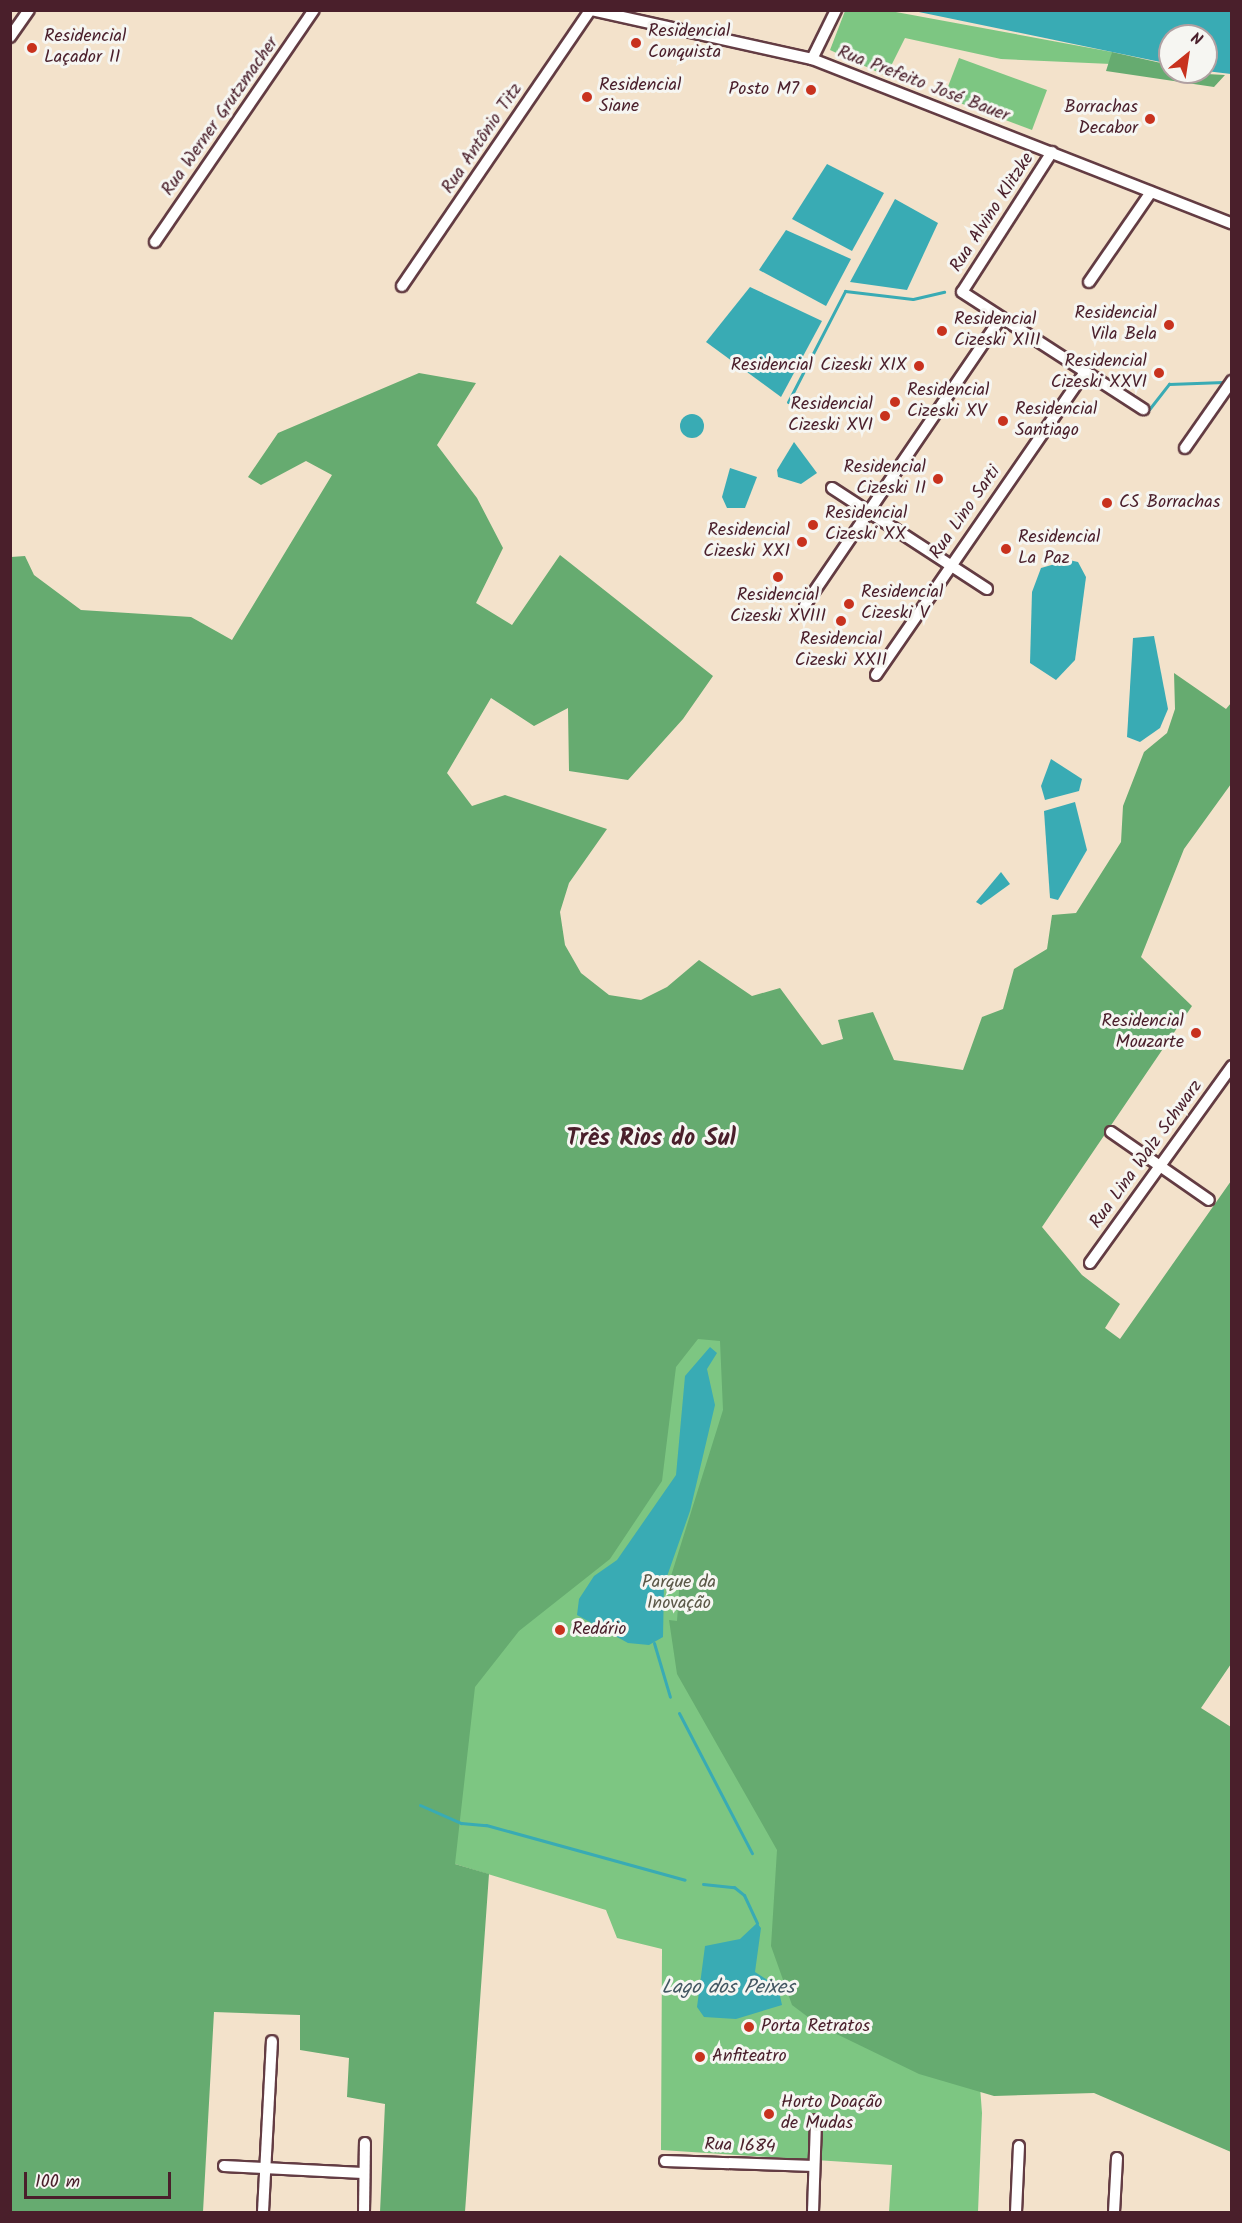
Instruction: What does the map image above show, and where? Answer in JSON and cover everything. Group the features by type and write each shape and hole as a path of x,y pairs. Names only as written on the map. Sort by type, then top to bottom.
{"street":[{"path":"10,37 28,10"},
{"name":"Rua Werner Grutzmacher","path":"155,242 314,10"},
{"name":"Rua Prefeito José Bauer","path":"591,10 812,59 1232,224"},
{"name":"Rua Antônio Titz","path":"402,286 591,10"},
{"path":"812,59 836,10"},
{"name":"Rua Alvino Klitzke","path":"1001,318 962,292 1052,152"},
{"path":"1089,282 1152,192"},
{"path":"805,605 1001,318 1143,409"},
{"name":"Rua Lino Sarti","path":"876,675 1085,372"},
{"path":"1185,448 1232,381"},
{"path":"832,488 867,513 987,589"},
{"name":"Rua Lina Walz Schwarz","path":"1090,1263 1232,1066"},
{"path":"1111,1132 1209,1200"},
{"path":"263,2212 272,2041"},
{"path":"813,2212 816,2120"},
{"path":"364,2212 365,2143"},
{"path":"1016,2212 1019,2146"},
{"path":"1114,2212 1117,2158"},
{"name":"Rua 1684","path":"665,2161 814,2166"},
{"path":"224,2166 363,2173"}],"green space":[{"path":"885,10 1112,52 1111,64 1001,59 905,38 886,76 830,50 845,11"},
{"path":"1112,52 1158,62 1158,79 1106,71"},
{"path":"959,58 1047,90 1032,130 944,97"},
{"path":"1218,75 1225,75 1218,83"},
{"path":"1194,84 1217,84 1214,87"},
{"path":"419,373 476,383 437,445 477,498 503,548 476,603 512,625 560,555 713,676 683,719 628,780 569,771 568,708 534,726 491,698 447,773 472,806 505,795 607,829 569,883 560,912 565,945 581,973 609,995 641,1000 667,987 699,960 752,996 780,988 822,1045 843,1039 838,1020 873,1012 894,1060 963,1070 982,1017 1003,1009 1014,969 1047,949 1052,915 1076,913 1121,842 1123,806 1144,752 1167,733 1175,709 1174,673 1226,709 1231,703 1231,784 1184,849 1141,957 1192,1006 1042,1227 1082,1275 1120,1304 1105,1328 1120,1339 1231,1181 1231,1664 1201,1708 1231,1727 1231,2152 1094,2093 994,2096 919,2074 820,2026 792,2005 771,1946 777,1850 677,1674 669,1620 677,1621 680,1577 671,1576 723,1410 720,1341 698,1339 676,1367 662,1481 610,1559 519,1631 475,1687 455,1864 489,1874 465,2212 380,2212 385,2104 347,2097 349,2058 300,2050 300,2015 214,2012 203,2212 11,2212 11,557 25,556 34,575 81,610 191,617 232,640 332,475 306,461 261,485 248,477 278,433"},
{"name":"Parque da Inovação","path":"658,1005 976,2033 982,2113 978,2212 889,2212 892,2165 661,2150 662,1949 617,1938 606,1910 455,1864 357,1684"}],"water":[{"path":"914,11 1231,11 1231,74 1218,72 1218,24 1158,24 1158,62"},
{"path":"827,164 884,193 852,251 792,219"},
{"path":"895,199 938,223 907,290 850,282"},
{"path":"786,230 851,259 826,306 759,270"},
{"path":"750,287 822,321 781,397 706,342"},
{"path":"692,414 697,415 703,421 703,431 697,437 692,438 687,437 681,431 680,426 681,421 687,415"},
{"path":"794,442 817,473 801,484 778,477 777,470"},
{"path":"730,468 757,477 745,508 727,508 722,497"},
{"path":"1069,560 1078,562 1086,577 1075,660 1056,680 1030,663 1032,592 1041,568"},
{"path":"1154,636 1168,709 1160,728 1140,742 1127,737 1133,638"},
{"path":"1051,759 1082,779 1079,791 1045,800 1041,786"},
{"path":"1075,802 1087,850 1058,900 1050,898 1044,811"},
{"path":"1001,872 1010,884 981,905 976,902"},
{"path":"710,1347 717,1353 707,1369 715,1405 690,1511 664,1585 663,1637 649,1645 628,1643 577,1615 579,1599 594,1576 617,1560 676,1475 685,1376"},
{"name":"Lago dos Peixes","path":"757,1923 761,1928 755,1972 778,1987 782,2005 736,2019 704,2017 697,2007 705,1946 740,1939"}],"waterway":[{"path":"788,402 845,291 913,299 944,292"},
{"path":"1147,412 1169,384 1224,382"},
{"path":"654,1643 670,1697"},
{"path":"679,1713 752,1853"},
{"path":"420,1805 461,1823 486,1825 685,1880"},
{"path":"703,1884 734,1887 744,1895 757,1923"}],"place":[{"name":"Residencial Conquista","path":"636,43"},
{"name":"Residencial Laçador II","path":"32,48"},
{"name":"Posto M7","path":"811,90"},
{"name":"Residencial Siane","path":"587,97"},
{"name":"Borrachas Decabor","path":"1150,119"},
{"name":"Residencial Vila Bela","path":"1169,325"},
{"name":"Residencial Cizeski XIII","path":"942,331"},
{"name":"Residencial Cizeski XIX","path":"919,366"},
{"name":"Residencial Cizeski XXVI","path":"1159,373"},
{"name":"Residencial Cizeski XV","path":"895,402"},
{"name":"Residencial Cizeski XVI","path":"885,416"},
{"name":"Residencial Santiago","path":"1003,421"},
{"name":"Residencial Cizeski II","path":"938,479"},
{"name":"CS Borrachas","path":"1107,503"},
{"name":"Residencial Cizeski XX","path":"813,525"},
{"name":"Residencial Cizeski XXI","path":"802,542"},
{"name":"Residencial La Paz","path":"1006,549"},
{"name":"Residencial Cizeski XVIII","path":"778,577"},
{"name":"Residencial Cizeski V","path":"849,604"},
{"name":"Residencial Cizeski XXII","path":"841,621"},
{"name":"Residencial Mouzarte","path":"1196,1033"},
{"name":"Redário","path":"560,1630"},
{"name":"Porta Retratos","path":"749,2027"},
{"name":"Anfiteatro","path":"700,2057"},
{"name":"Horto Doação de Mudas","path":"769,2114"}],"district":[{"name":"Três Rios do Sul","path":"651,1139"}]}
